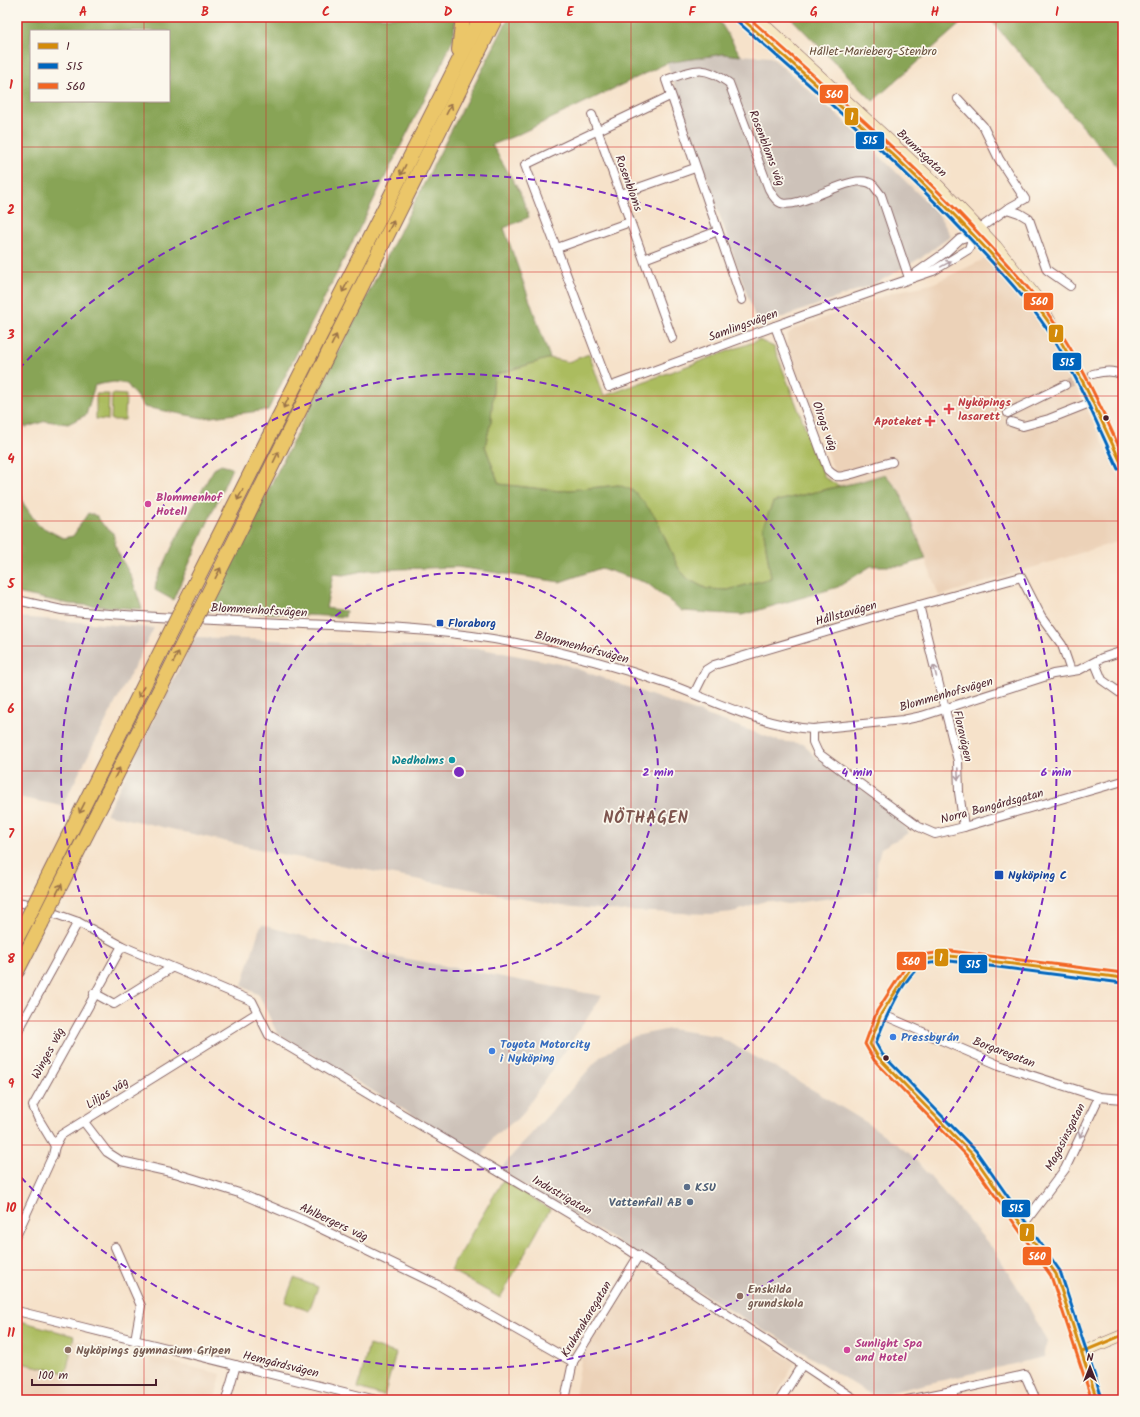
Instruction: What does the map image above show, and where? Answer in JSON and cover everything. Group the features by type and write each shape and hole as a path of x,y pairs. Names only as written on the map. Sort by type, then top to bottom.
{"highway":[{"path":"456,67 463,17"},
{"path":"17,938 481,17"},
{"path":"17,971 201,608 496,17"}],"main road":[{"name":"Brunnsgatan","path":"740,17 877,139 955,215 977,232"},
{"name":"Brunnsgatan","path":"756,17 933,181 1038,299 1051,326 1076,368 1123,467"},
{"path":"1097,1400 1082,1352 1123,1335"}],"street":[{"name":"Rosenbloms väg","path":"742,300 670,96 666,80 694,70 714,73 729,82 769,189 774,198 780,203 792,204 849,183 862,181 872,184 881,195 909,278"},
{"path":"630,222 557,248 525,165 670,96"},
{"path":"958,99 983,126 1002,165 1025,199 1007,209 977,232"},
{"name":"Rosenbloms","path":"592,115 672,338"},
{"path":"621,194 695,168"},
{"path":"1007,209 1019,213 1029,219 1047,270 1070,286"},
{"path":"644,259 718,231"},
{"name":"Samlingsvägen","path":"909,278 946,252 960,239 977,232"},
{"name":"Samlingsvägen","path":"557,248 609,387 909,278 933,271 960,256 969,249 977,232"},
{"name":"Olrogs väg","path":"775,326 828,470 836,476 845,477 879,464 892,462"},
{"path":"1093,374 1104,371 1114,371 1123,375"},
{"path":"1008,413 1065,385"},
{"path":"1011,422 1023,426 1049,419 1092,402"},
{"name":"Hållstavägen","path":"694,694 706,670 714,665 1021,577 1041,616 1062,645 1071,671"},
{"name":"Blommenhofsvägen","path":"17,600 62,610 98,613 403,629 466,634 524,644 580,657 633,673 771,722 798,728 813,729 903,720 944,709 1053,674 1082,669 1102,658 1123,651"},
{"name":"Floravägen","path":"919,605 958,761 959,792 964,827"},
{"path":"1095,663 1102,680 1123,695"},
{"name":"Norra Bangårdsgatan","path":"813,729 813,742 818,753 919,827 934,834 964,827 1123,781"},
{"path":"17,902 28,904 78,922 122,946 252,1001 257,1014"},
{"path":"17,1033 78,922"},
{"name":"Winges väg","path":"55,1146 38,1118 33,1106 94,993 122,946"},
{"path":"1082,1352 1056,1274 1023,1225 972,1154 878,1057 870,1044 880,1014 912,966 922,960 950,956 1123,978"},
{"path":"94,993 114,1004 171,968"},
{"name":"Liljas väg","path":"17,1234 61,1135 257,1014"},
{"name":"Industrigatan","path":"257,1014 269,1036 639,1255 856,1400"},
{"name":"Borgaregatan","path":"880,1014 999,1065 1099,1097 1123,1099"},
{"name":"Magasinsgatan","path":"1023,1225 1065,1169 1099,1097"},
{"name":"Ahlbergers väg","path":"84,1122 107,1152 121,1160 175,1173 239,1193 305,1221 438,1285 573,1362"},
{"path":"115,1247 141,1306 135,1340"},
{"name":"Krukmakaregatan","path":"565,1400 573,1362 639,1255"},
{"name":"Hemgårdsvägen","path":"17,1311 376,1400"},
{"path":"226,1400 236,1365"},
{"path":"780,1400 802,1365"},
{"path":"907,1400 1025,1375 1036,1400"},
{"path":"952,1391 954,1400"}],"shaded area":[{"path":"723,54 771,57 844,121 937,212 951,236 922,257 875,284 758,326 667,63"},
{"name":"Nyköpings lasarett","path":"989,257 1017,286 1052,337 1123,484 1123,540 939,596 900,492 885,474 840,486 786,345 788,334 794,329 894,292 932,284"},
{"path":"17,617 154,628 62,806 17,797"},
{"path":"195,637 482,649 566,665 779,741 804,744 814,756 851,780 894,814 909,833 881,848 877,863 877,895 869,893 787,904 768,900 734,912 711,914 622,911 562,906 285,855 106,814"},
{"path":"262,925 335,945 602,996 521,1116 493,1137 482,1157 277,1033 259,995 242,986 259,930"},
{"path":"670,1029 717,1036 785,1073 869,1124 910,1154 995,1251 1026,1301 1047,1342 1044,1357 873,1396 770,1332 768,1333 499,1170 600,1057 635,1036"},
{"path":"639,1263 795,1363 773,1400 574,1400 582,1356"},
{"name":"Nyköpings gymnasium Gripen","path":"17,1326 221,1374 215,1400 17,1400"}],"green space":[{"path":"17,17 456,17 453,39 440,68 268,410 203,418 144,407 127,384 114,382 95,385 86,415 68,424 46,421 27,427 17,426"},
{"path":"509,17 717,17 741,56 723,54 667,63 517,135 492,145 520,192 529,217 504,228 550,358 494,375 491,421 485,446 499,484 560,491 619,485 634,491 655,516 679,569 688,579 707,589 728,590 771,578 763,527 773,502 862,481 885,474 900,492 926,559 902,566 871,566 838,587 742,615 682,611 647,583 601,568 560,582 457,567 368,570 343,575 333,574 326,608 346,611 345,617 207,610"},
{"name":"Hållet-Marieberg-Stenbro","path":"790,17 968,17 873,101"},
{"path":"988,17 1123,17 1123,173"},
{"path":"759,340 774,347 825,478 840,486 773,502 763,527 771,578 728,590 707,589 688,579 679,569 671,554 619,485 560,491 499,484 485,446 491,421 494,375 550,358 568,362 589,354 604,396"},
{"path":"96,394 109,394 108,420 96,419"},
{"path":"112,394 126,395 125,420 111,420"},
{"path":"221,465 232,468 173,600 155,590 156,582 173,545 208,479 214,469"},
{"path":"17,469 23,503 38,525 63,538 73,536 88,513 97,516 103,525 113,533 117,551 131,576 142,609 69,604 17,593 17,568 19,563 17,544"},
{"path":"503,1180 550,1209 500,1298 450,1270"},
{"path":"294,1278 318,1287 309,1311 285,1302"},
{"path":"17,1320 74,1336 66,1373 17,1362"},
{"path":"369,1345 396,1353 384,1396 358,1388"}],"tunnel":[{"path":"1065,385 1093,374"}],"transit line":[{"name":"1","path":"740,17 892,153 950,210 1026,293 1052,327 1072,361 1123,467"},
{"name":"560","path":"748,17 896,151 954,207 1020,278 1047,312 1065,340 1092,388 1123,455"},
{"name":"515","path":"737,21 858,128 917,184 983,252 1021,295 1039,317 1067,362 1118,469"},
{"name":"560","path":"1092,1400 1051,1276 968,1157 874,1060 865,1044 877,1011 908,963 921,955 951,951 1123,973"},
{"name":"1","path":"1097,1400 1056,1274 972,1154 878,1057 870,1044 881,1014 912,966 922,960 950,956 1123,978"},
{"name":"515","path":"1102,1398 1060,1271 976,1151 882,1054 876,1043 883,1024 902,988 916,970 926,964 950,961 1122,983"},
{"name":"1","path":"1082,1352 1123,1335"}],"place":[{"name":"Nyköpings lasarett","path":"949,409"},
{"name":"Apoteket","path":"930,421"},
{"name":"Blommenhof Hotell","path":"148,504"},
{"name":"Floraborg","path":"440,623"},
{"name":"Wedholms","path":"452,760"},
{"name":"Nyköping C","path":"999,875"},
{"name":"Pressbyrån","path":"893,1037"},
{"name":"Toyota Motorcity i Nyköping","path":"492,1051"},
{"name":"KSU","path":"687,1187"},
{"name":"Vattenfall AB","path":"690,1202"},
{"name":"Enskilda grundskola","path":"740,1296"},
{"name":"Nyköpings gymnasium Gripen","path":"68,1350"},
{"name":"Sunlight Spa and Hotel","path":"847,1350"}],"district":[{"name":"NÖTHAGEN","path":"646,817"}]}
